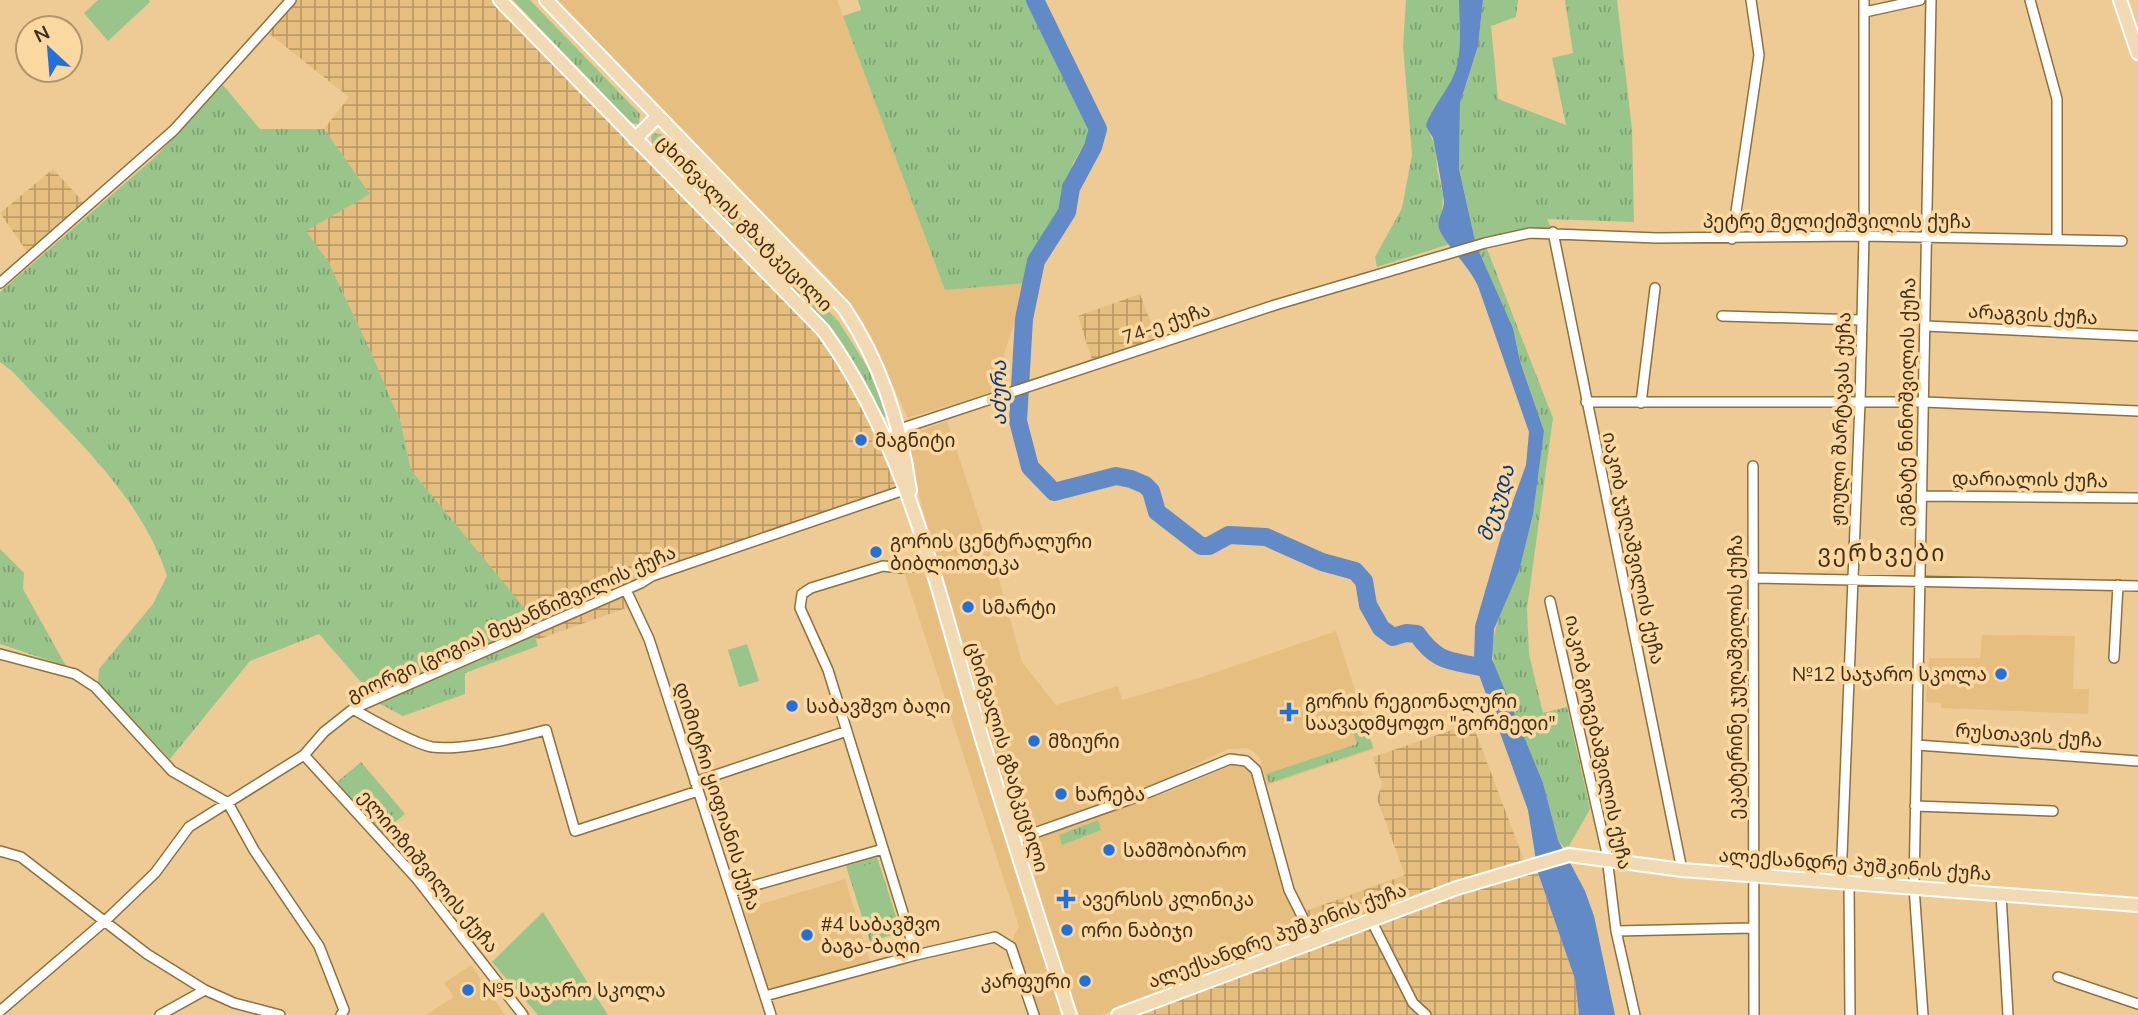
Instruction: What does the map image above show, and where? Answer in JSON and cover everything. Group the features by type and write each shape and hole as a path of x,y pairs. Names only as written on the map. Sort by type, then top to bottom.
{"main road":[{"name":"ცხინვალის გზატკეცილი","path":"500,0 823,330 848,364 913,509"},
{"name":"ცხინვალის გზატკეცილი","path":"546,0 844,308 869,348 900,429 913,509 1012,841 1070,1015"},
{"path":"2120,0 2138,53"},
{"path":"635,139 657,117"},
{"path":"880,431 887,433 900,429"},
{"name":"ალექსანდრე პუშკინის ქუჩა","path":"1118,1015 1457,888 1569,855 1682,870 2138,905"}],"street":[{"path":"0,283 174,130 290,0"},
{"path":"1732,239 1759,55 1751,0"},
{"name":"ჟიული შარტავას ქუჩა","path":"1850,1015 1845,882 1851,580 1860,402 1864,236 1864,0"},
{"path":"1865,12 1920,0"},
{"name":"ეგნატე ნინოშვილის ქუჩა","path":"1923,1015 1913,887 1931,0"},
{"path":"2030,0 2057,99 2057,239"},
{"name":"პეტრე მელიქიშვილის ქუჩა","path":"1553,232 1732,239 1864,236 2122,241"},
{"name":"74-ე ქუჩა","path":"900,429 1275,305 1485,243 1530,233 1553,232"},
{"name":"იაკობ ჯუღაშვილის ქუჩა","path":"1553,232 1682,870"},
{"path":"1641,402 1654,288"},
{"path":"1722,316 1862,320"},
{"name":"არაგვის ქუჩა","path":"1926,326 2138,336"},
{"path":"1586,402 1924,402 2138,411"},
{"name":"ეკატერინე ჯუღაშვილის ქუჩა","path":"1753,466 1751,928 1754,1015"},
{"name":"გიორგი (გოგია) მეყანწიშვილის ქუჩა","path":"0,1011 106,920 155,873 189,827 304,755 324,732 353,709 626,590 652,576 904,490"},
{"name":"დარიალის ქუჩა","path":"1922,496 2138,498"},
{"path":"916,955 828,670 800,608 802,594 811,588 883,566 901,568 930,565"},
{"path":"1754,578 2138,586"},
{"path":"2115,658 2119,585"},
{"name":"დიმიტრი ყიფიანის ქუჩა","path":"626,590 649,639 771,1015"},
{"name":"იაკობ გოგებაშვილის ქუჩა","path":"1550,601 1608,859 1616,930 1635,1015"},
{"path":"0,654 75,674 95,687 172,771 228,803 254,850 319,946 344,1010 341,1015"},
{"path":"353,709 369,719 435,747 508,740 546,730 575,831 847,731"},
{"name":"რუსთავის ქუჩა","path":"1917,745 2138,761"},
{"name":"ელიოზიშვილის ქუჩა","path":"304,755 416,880 523,1015"},
{"path":"1012,841 1142,795 1230,759 1246,761 1256,770 1289,890 1315,942"},
{"path":"1915,806 2053,811"},
{"path":"731,892 883,849"},
{"path":"0,851 21,856 147,954 205,989 234,1003 280,1015"},
{"path":"2001,894 2008,1015"},
{"path":"1372,922 1413,1003 1426,1015"},
{"path":"1616,930 1751,928"},
{"path":"765,996 916,955 995,937 1011,947 1034,1015"},
{"path":"2058,976 2138,1004"},
{"path":"160,1015 205,989"}],"shaded area":[{"path":"295,0 492,0 806,322 843,367 899,485 893,491 647,575 628,593 632,606 536,640 526,611 411,470 401,423 370,350 328,261 305,231 370,194 324,129 349,97 266,31"},
{"path":"553,0 837,0 945,289 1028,283 1004,354 1008,387 908,418 869,335 830,280"},
{"path":"53,169 85,204 28,253 0,213"},
{"path":"1140,294 1157,339 1092,360 1078,316"},
{"path":"947,421 998,576 1022,662 1056,705 1118,686 1122,700 1202,677 1336,631 1374,749 1267,785 1260,758 1254,752 1247,748 1228,749 1151,787 1028,830 1017,827 932,546 906,443 911,434"},
{"path":"925,567 1064,1015 1037,1015 1013,938 1019,926 905,575 908,571"},
{"name":"№12 საჯარო სკოლა","path":"1982,635 2075,636 2073,689 2089,689 2088,714 1941,708 1941,703 1926,702 1929,658 1980,658"},
{"path":"1472,723 1524,860 1320,933 1306,911 1405,875 1377,799 1382,784 1373,757"},
{"path":"1232,765 1243,765 1252,773 1285,886 1308,940 1102,1015 1076,1015 1025,845 1030,837 1168,792"},
{"path":"1525,870 1529,875 1538,873 1575,979 1579,1015 1132,1015"},
{"name":"#4 საბავშვო ბაგა-ბაღი","path":"845,879 870,962 775,989 768,986 744,909"},
{"name":"№5 საჯარო სკოლა","path":"471,965 505,1015 426,1015 454,997 444,983"}],"green space":[{"path":"98,0 150,2 108,41 84,13"},
{"path":"513,0 530,0 640,114 639,124 631,123"},
{"path":"858,0 1027,0 1091,133 1073,163 1060,209 1032,259 1028,283 945,290 843,16 861,10"},
{"path":"1406,0 1459,0 1458,62 1451,81 1426,124 1436,149 1443,195 1441,233 1450,244 1377,267 1375,257 1402,208 1412,155 1403,46"},
{"path":"1483,0 1518,0 1516,17 1491,26 1498,99 1566,125 1552,58 1573,53 1565,0 1617,0 1632,129 1634,222 1547,219 1553,232 1485,244 1553,418 1527,609 1529,654 1543,713 1567,707 1590,809 1569,846 1564,847 1558,840 1543,783 1495,671 1491,648 1544,431 1520,360 1513,328 1476,245 1459,169 1460,103 1478,46"},
{"path":"223,85 260,129 324,129 370,194 306,231 328,261 370,350 401,423 411,470 527,611 538,646 465,673 465,694 403,716 380,704 319,634 250,661 170,759 98,683 99,669 153,604 167,576 140,519 122,492 80,442 13,372 0,362 0,292 154,158"},
{"path":"654,133 663,135 839,322 868,368 886,413 885,417 880,415 859,372 832,330 652,144 651,136"},
{"path":"1527,193 1528,216 1486,218 1485,195"},
{"path":"0,549 24,573 23,589 66,666 0,644"},
{"path":"747,644 759,681 739,687 728,650"},
{"path":"1367,729 1373,748 1269,783 1266,774 1357,744 1354,734"},
{"path":"361,762 405,814 381,834 337,782"},
{"path":"352,771 370,791 358,801 340,781"},
{"path":"1098,820 1101,830 1062,845 1059,835"},
{"path":"877,857 901,932 870,942 846,866"},
{"path":"876,862 891,910 863,918 849,871"},
{"path":"543,912 608,1015 538,1015 492,962"}],"water":[{"path":"1459,0 1483,0 1478,46 1460,103 1459,169 1476,245 1513,328 1520,361 1544,431 1533,514 1519,571 1494,629 1492,659 1543,783 1558,840 1585,891 1594,916 1615,1015 1579,1015 1575,979 1538,873 1528,810 1474,661 1475,626 1504,526 1526,465 1529,432 1478,286 1439,229 1444,198 1433,138 1426,124 1451,81 1458,62"}],"waterway":[{"name":"აძურა","path":"1035,0 1098,129 1093,147 1071,188 1067,212 1036,261 1024,319 1018,421 1030,467 1054,492 1116,476 1145,485 1151,491 1157,512 1201,546 1209,546 1229,535 1266,537 1322,562 1355,571 1364,581 1368,605 1381,628 1393,637 1406,633 1417,634 1439,656 1484,668"}],"place":[{"name":"მაგნიტი","path":"861,440"},
{"name":"გორის ცენტრალური ბიბლიოთეკა","path":"876,552"},
{"name":"სმარტი","path":"968,607"},
{"name":"№12 საჯარო სკოლა","path":"2001,674"},
{"name":"საბავშვო ბაღი","path":"792,706"},
{"name":"გორის რეგიონალური საავადმყოფო \"გორმედი\"","path":"1289,712"},
{"name":"მზიური","path":"1034,741"},
{"name":"ხარება","path":"1061,794"},
{"name":"სამშობიარო","path":"1109,850"},
{"name":"ავერსის კლინიკა","path":"1066,899"},
{"name":"ორი ნაბიჯი","path":"1067,930"},
{"name":"#4 საბავშვო ბაგა-ბაღი","path":"807,935"},
{"name":"კარფური","path":"1085,981"},
{"name":"№5 საჯარო სკოლა","path":"468,990"}],"district":[{"name":"ვერხვები","path":"1882,553"}],"water label":[{"name":"მეჯუდა","path":"1496,503"}]}
